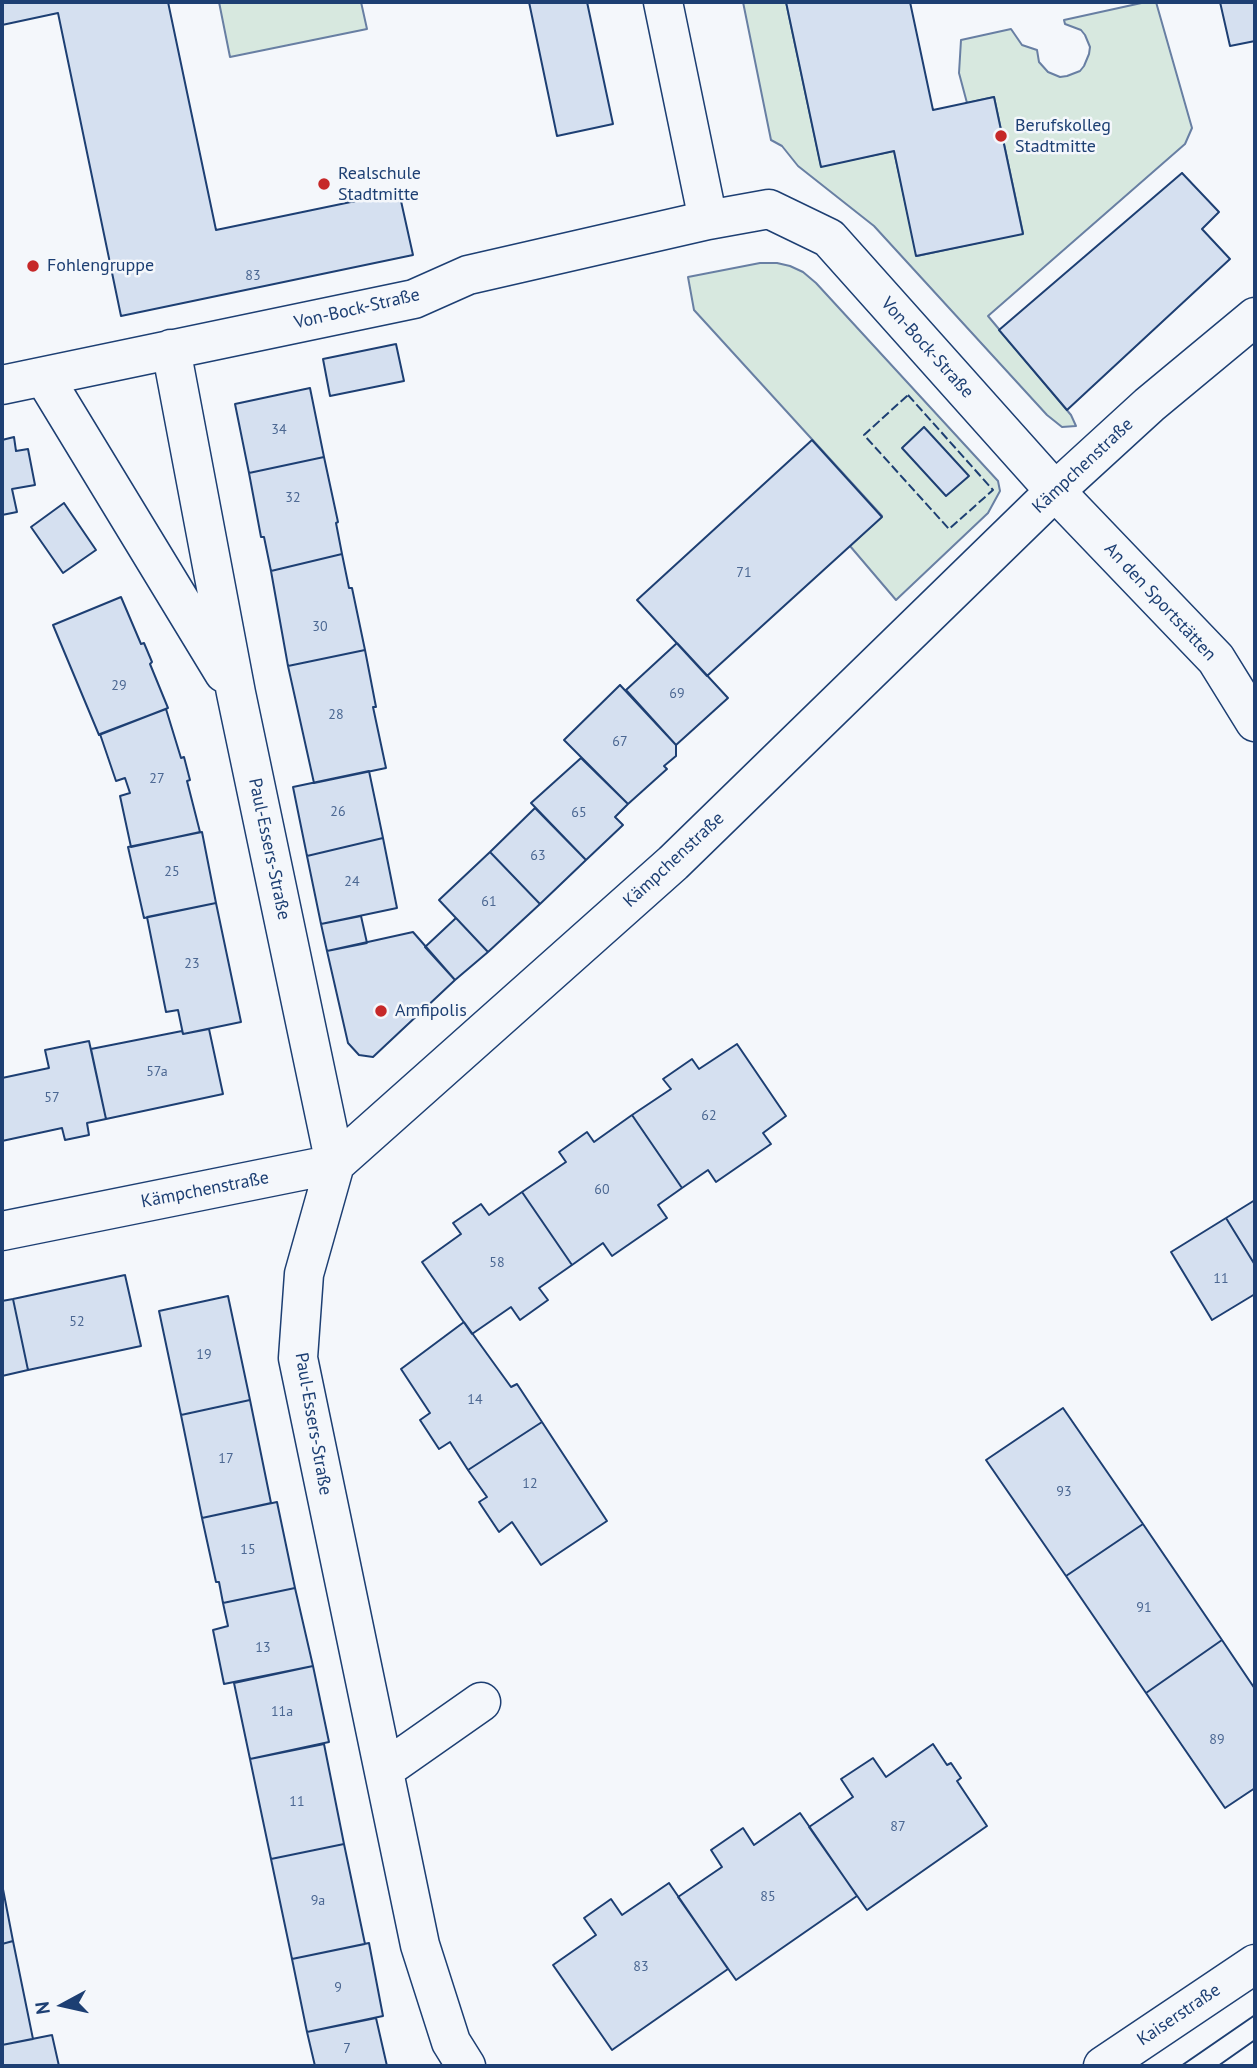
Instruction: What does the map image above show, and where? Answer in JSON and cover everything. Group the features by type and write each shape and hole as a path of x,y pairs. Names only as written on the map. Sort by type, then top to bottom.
{"street":[{"path":"663,2 708,220"},
{"name":"Von-Bock-Straße","path":"2,386 414,299 468,275 708,220 769,209 829,238 1055,491"},
{"name":"Kämpchenstraße","path":"2,1231 335,1164 673,863 1055,491 1149,405 1255,317"},
{"name":"Paul-Essers-Straße","path":"171,349 236,693 335,1164 304,1274 298,1358 420,1945 451,2042 466,2066"},
{"name":"Paul-Essers-Straße","path":"44,377 236,693"},
{"name":"An den Sportstätten","path":"1055,491 1216,659 1255,722"},
{"path":"384,1770 481,1702"},
{"name":"Kaiserstraße","path":"1103,2066 1255,1964"}],"shaded area":[{"path":"219,2 361,2 367,29 230,57"},
{"path":"743,2 786,2 821,166 894,151 917,256 1023,233 994,97 967,103 959,73 961,40 1011,29 1022,45 1037,50 1039,62 1048,72 1060,77 1067,76 1080,71 1084,66 1090,47 1081,30 1065,24 1064,20 1156,2 1192,128 1185,144 988,316 1071,415 1076,426 1062,427 1047,415 874,226 798,166 782,146 771,140"},
{"path":"760,263 790,266 816,283 998,481 1000,491 988,513 896,600 850,546 882,516 694,310 688,277"}],"building":[{"path":"2,2 168,2 216,230 399,192 413,255 121,316 58,13 2,25"},
{"path":"529,2 587,2 613,124 557,136"},
{"path":"786,2 910,2 933,110 994,97 1023,234 916,256 894,151 821,167"},
{"path":"1220,2 1255,2 1255,41 1230,46"},
{"path":"1182,173 1219,212 1202,229 1230,259 1067,410 999,330"},
{"path":"396,344 404,381 330,396 323,359"},
{"path":"310,388 324,457 249,473 235,404"},
{"path":"924,427 969,476 946,496 902,448"},
{"path":"14,437 16,451 28,449 35,485 12,489 17,512 2,515 2,440"},
{"path":"812,440 882,517 707,676 637,600"},
{"path":"324,457 342,554 271,571 264,537 261,537 249,473"},
{"path":"64,503 96,550 63,573 31,527"},
{"path":"342,554 365,650 288,666 271,571"},
{"path":"121,597 141,644 144,643 168,708 99,735 53,625"},
{"path":"677,643 728,698 676,745 626,690"},
{"path":"365,650 376,707 373,707 386,768 314,783 288,666"},
{"path":"620,685 676,745 676,756 664,766 667,769 628,804 564,740"},
{"path":"166,709 181,758 184,757 200,832 131,847 120,796 130,793 125,778 116,781 100,734"},
{"path":"581,758 628,804 615,817 623,825 586,860 531,803"},
{"path":"369,771 383,838 307,856 293,787"},
{"path":"535,808 586,860 540,904 490,852"},
{"path":"202,832 216,903 144,918 128,847"},
{"path":"383,838 397,908 321,924 307,856"},
{"path":"490,852 540,904 488,952 439,900"},
{"path":"216,903 241,1022 183,1034 178,1010 166,1012 147,917"},
{"path":"361,916 367,943 327,951 321,924"},
{"path":"456,918 488,952 455,980 425,947"},
{"name":"Amfipolis","path":"413,932 455,980 373,1057 359,1055 348,1043 327,951"},
{"path":"209,1029 223,1094 106,1119 91,1049 182,1031 183,1034"},
{"path":"89,1041 106,1119 87,1123 89,1135 65,1140 62,1128 2,1141 2,1078 49,1068 45,1050"},
{"path":"737,1044 786,1116 763,1133 771,1144 716,1182 708,1170 682,1188 632,1115 671,1089 663,1079 692,1059 699,1069"},
{"path":"632,1115 682,1188 658,1205 667,1218 612,1256 603,1243 572,1265 522,1192 566,1162 559,1152 587,1132 594,1142"},
{"path":"522,1192 572,1265 539,1288 548,1300 520,1320 511,1307 472,1334 422,1262 461,1234 453,1223 481,1204 489,1215"},
{"path":"1255,1200 1255,1265 1226,1218"},
{"path":"1226,1218 1255,1265 1255,1294 1212,1320 1171,1252"},
{"path":"125,1275 141,1346 28,1370 13,1299"},
{"path":"228,1296 250,1400 181,1415 159,1311"},
{"path":"13,1299 28,1370 2,1376 2,1301"},
{"path":"464,1322 511,1387 517,1384 542,1422 468,1470 450,1442 439,1449 420,1420 430,1413 401,1369"},
{"path":"250,1400 271,1503 202,1518 181,1415"},
{"path":"1063,1408 1143,1524 1066,1576 986,1460"},
{"path":"542,1422 607,1521 541,1565 512,1522 499,1532 479,1502 487,1497 468,1470"},
{"path":"277,1502 295,1588 223,1603 202,1518"},
{"path":"1143,1524 1222,1640 1146,1693 1066,1576"},
{"path":"295,1588 313,1666 224,1684 213,1630 228,1626 223,1603"},
{"path":"1222,1640 1255,1689 1255,1788 1225,1808 1146,1693"},
{"path":"313,1666 329,1742 250,1759 234,1683"},
{"path":"324,1744 344,1844 271,1859 250,1759"},
{"path":"933,1744 947,1765 951,1763 961,1778 957,1781 987,1826 867,1910 809,1827 853,1797 841,1779 873,1758 886,1777"},
{"path":"800,1813 857,1896 736,1980 678,1897 722,1867 711,1850 743,1828 754,1845"},
{"path":"344,1844 365,1944 292,1959 271,1859"},
{"path":"669,1883 728,1969 612,2050 553,1965 596,1935 584,1918 611,1899 622,1915"},
{"path":"2,1884 13,1941 2,1944"},
{"path":"13,1941 33,2039 2,2045 2,1944"},
{"path":"369,1943 383,2016 307,2032 292,1959"},
{"path":"376,2018 387,2066 315,2066 307,2032"},
{"path":"52,2035 59,2066 2,2066 2,2045"}],"tram line":[{"path":"1181,2066 1255,2015"},
{"path":"1218,2066 1255,2040"}],"fence":[{"path":"908,395 993,490 949,529 864,435 908,395"}],"place":[{"name":"Berufskolleg Stadtmitte","path":"1001,136"},
{"name":"Realschule Stadtmitte","path":"324,184"},
{"name":"Fohlengruppe","path":"33,266"},
{"name":"Amfipolis","path":"381,1011"}]}
